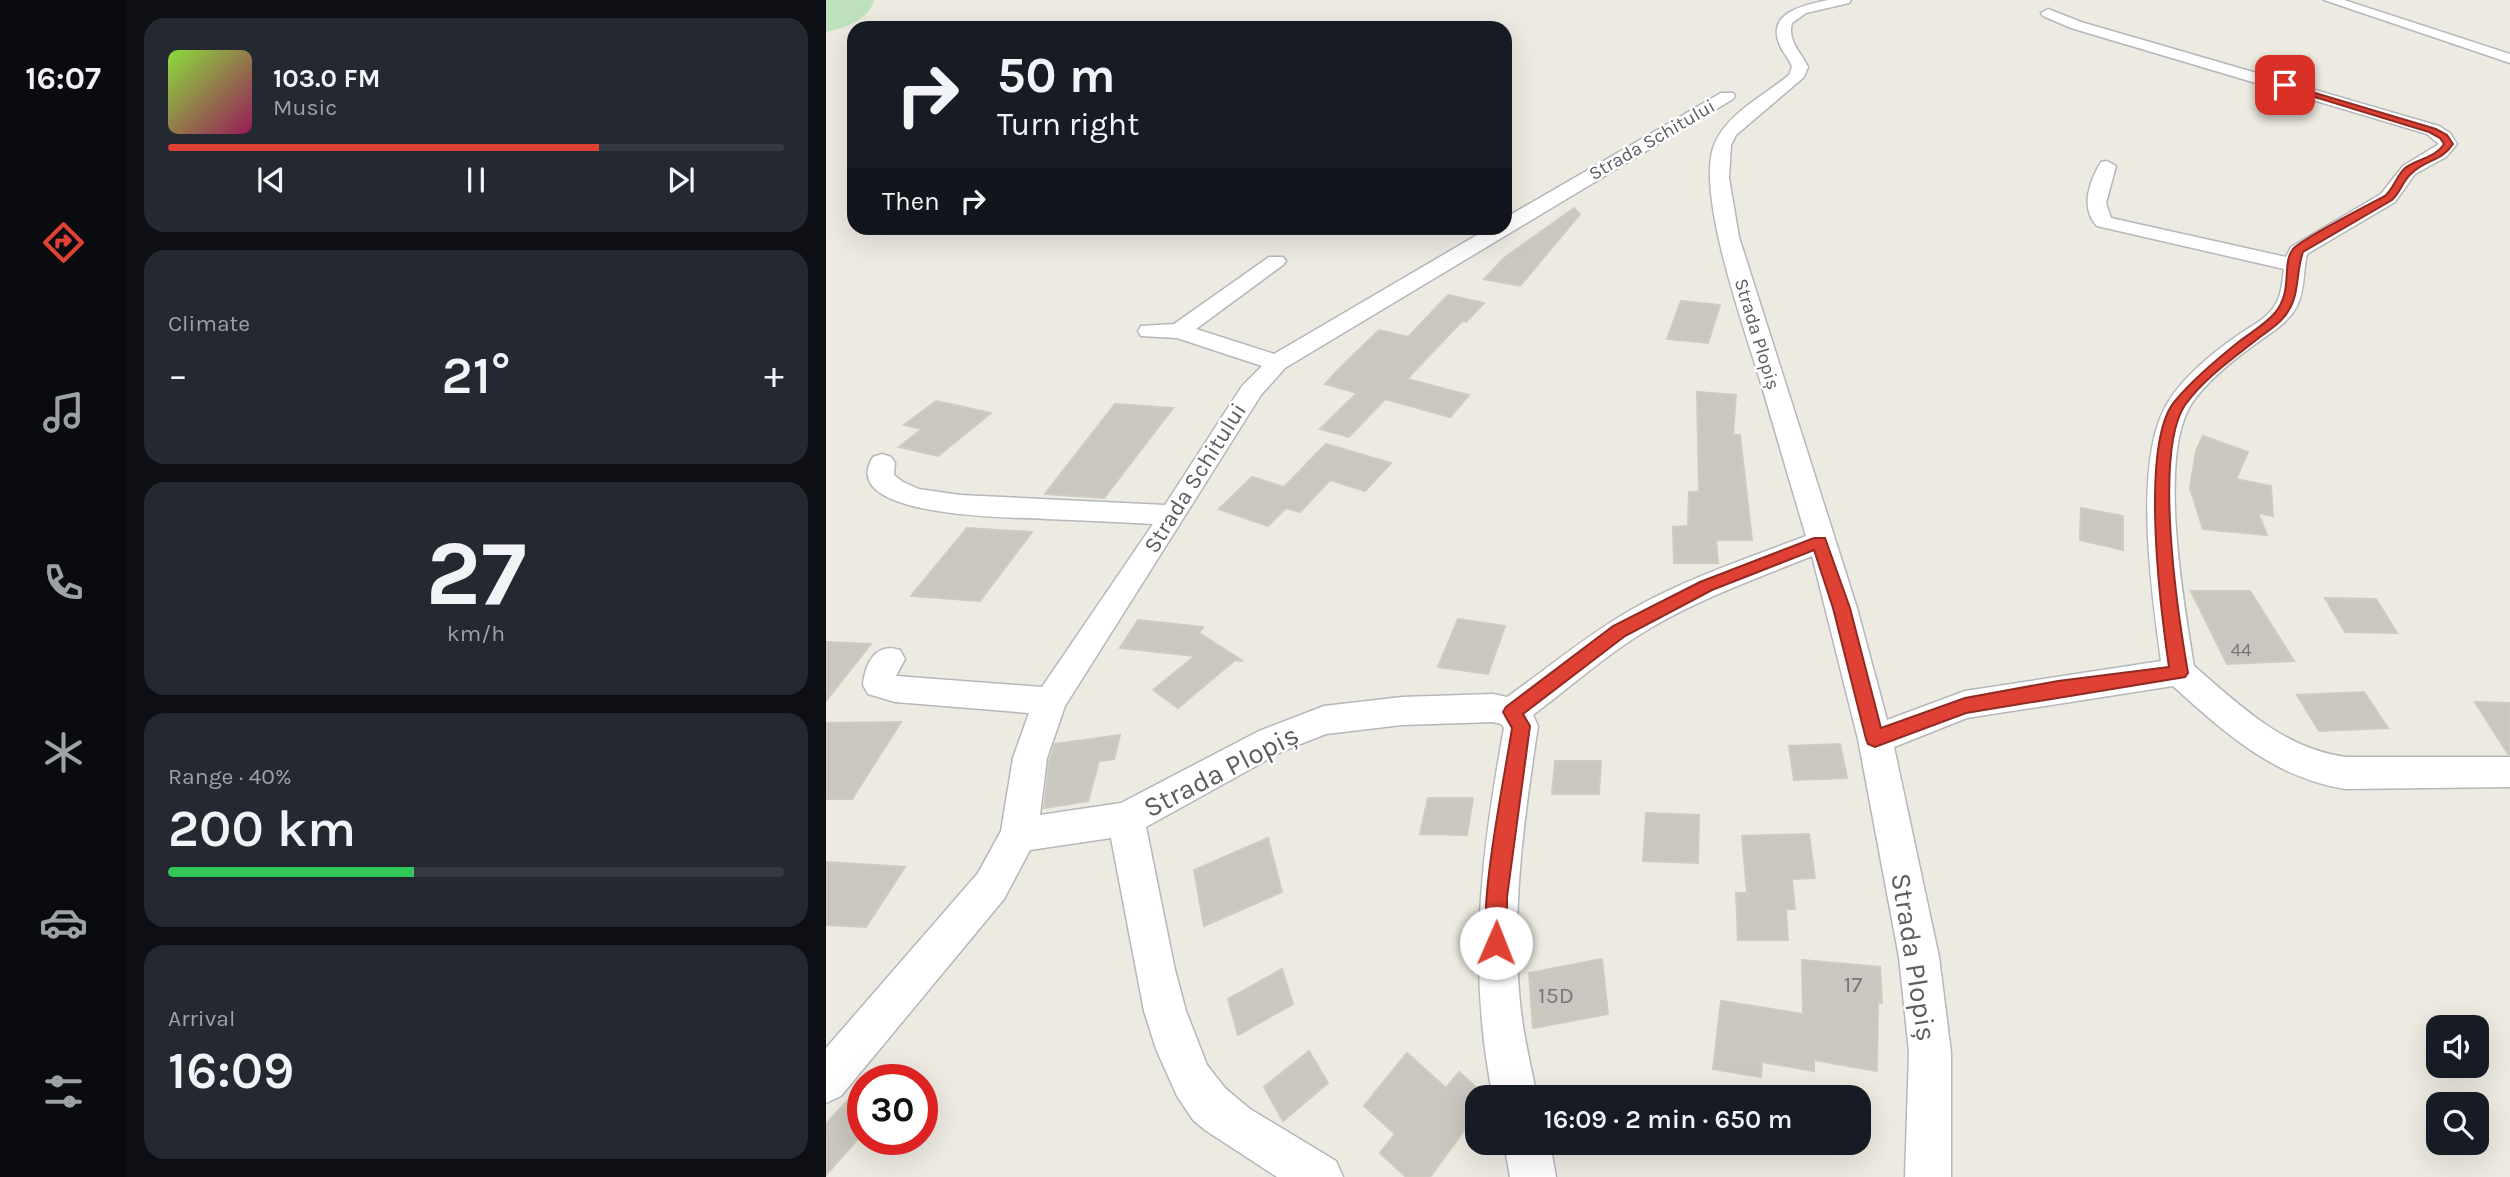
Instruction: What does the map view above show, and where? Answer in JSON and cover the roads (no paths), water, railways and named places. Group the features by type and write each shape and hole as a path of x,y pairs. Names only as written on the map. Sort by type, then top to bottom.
{"street":[{"name":"Strada Plopiș","path":"1844,0 1804,9 1793,13 1786,21 1783,34 1786,45 1796,56 1800,67 1796,77 1727,135 1720,149 1726,215 1737,267 1819,542 1842,608 1875,739 1919,957 1930,1052 1928,1177"},
{"path":"2331,0 2505,54"},
{"path":"2048,13 2076,25 2354,105 2444,136 2448,144 2443,153 2407,171 2396,191 2388,198 2298,251 2293,265 2292,288 2280,315 2213,368 2178,405 2165,444 2163,504 2167,593 2179,673 2268,744 2306,767 2346,773 2510,772"},
{"name":"Strada Schitului","path":"1512,222 1727,96"},
{"path":"2107,166 2094,209 2097,217 2104,222 2293,265"},
{"name":"Strada Schitului","path":"826,1081 991,886 1019,835 1030,758 1050,701 1251,391 1277,363 1329,328 1489,235"},
{"path":"1179,331 1276,261"},
{"path":"1149,331 1179,331 1277,363"},
{"path":"882,463 881,477 893,489 915,498 960,505 1173,515"},
{"path":"1513,1085 1503,1050 1496,966 1497,897 1521,726 1512,712 1619,631 1644,616 1706,586 1819,542"},
{"path":"888,659 880,674 880,685 895,689 1050,701"},
{"path":"1875,739 1965,705 2179,673"},
{"name":"Strada Plopiș","path":"1126,819 1271,741 1324,720 1402,711 1493,708 1512,712"},
{"path":"1019,835 1126,819 1162,1000 1188,1076 1208,1104 1231,1122 1320,1177"},
{"path":"1529,1155 1533,1177"}]}
